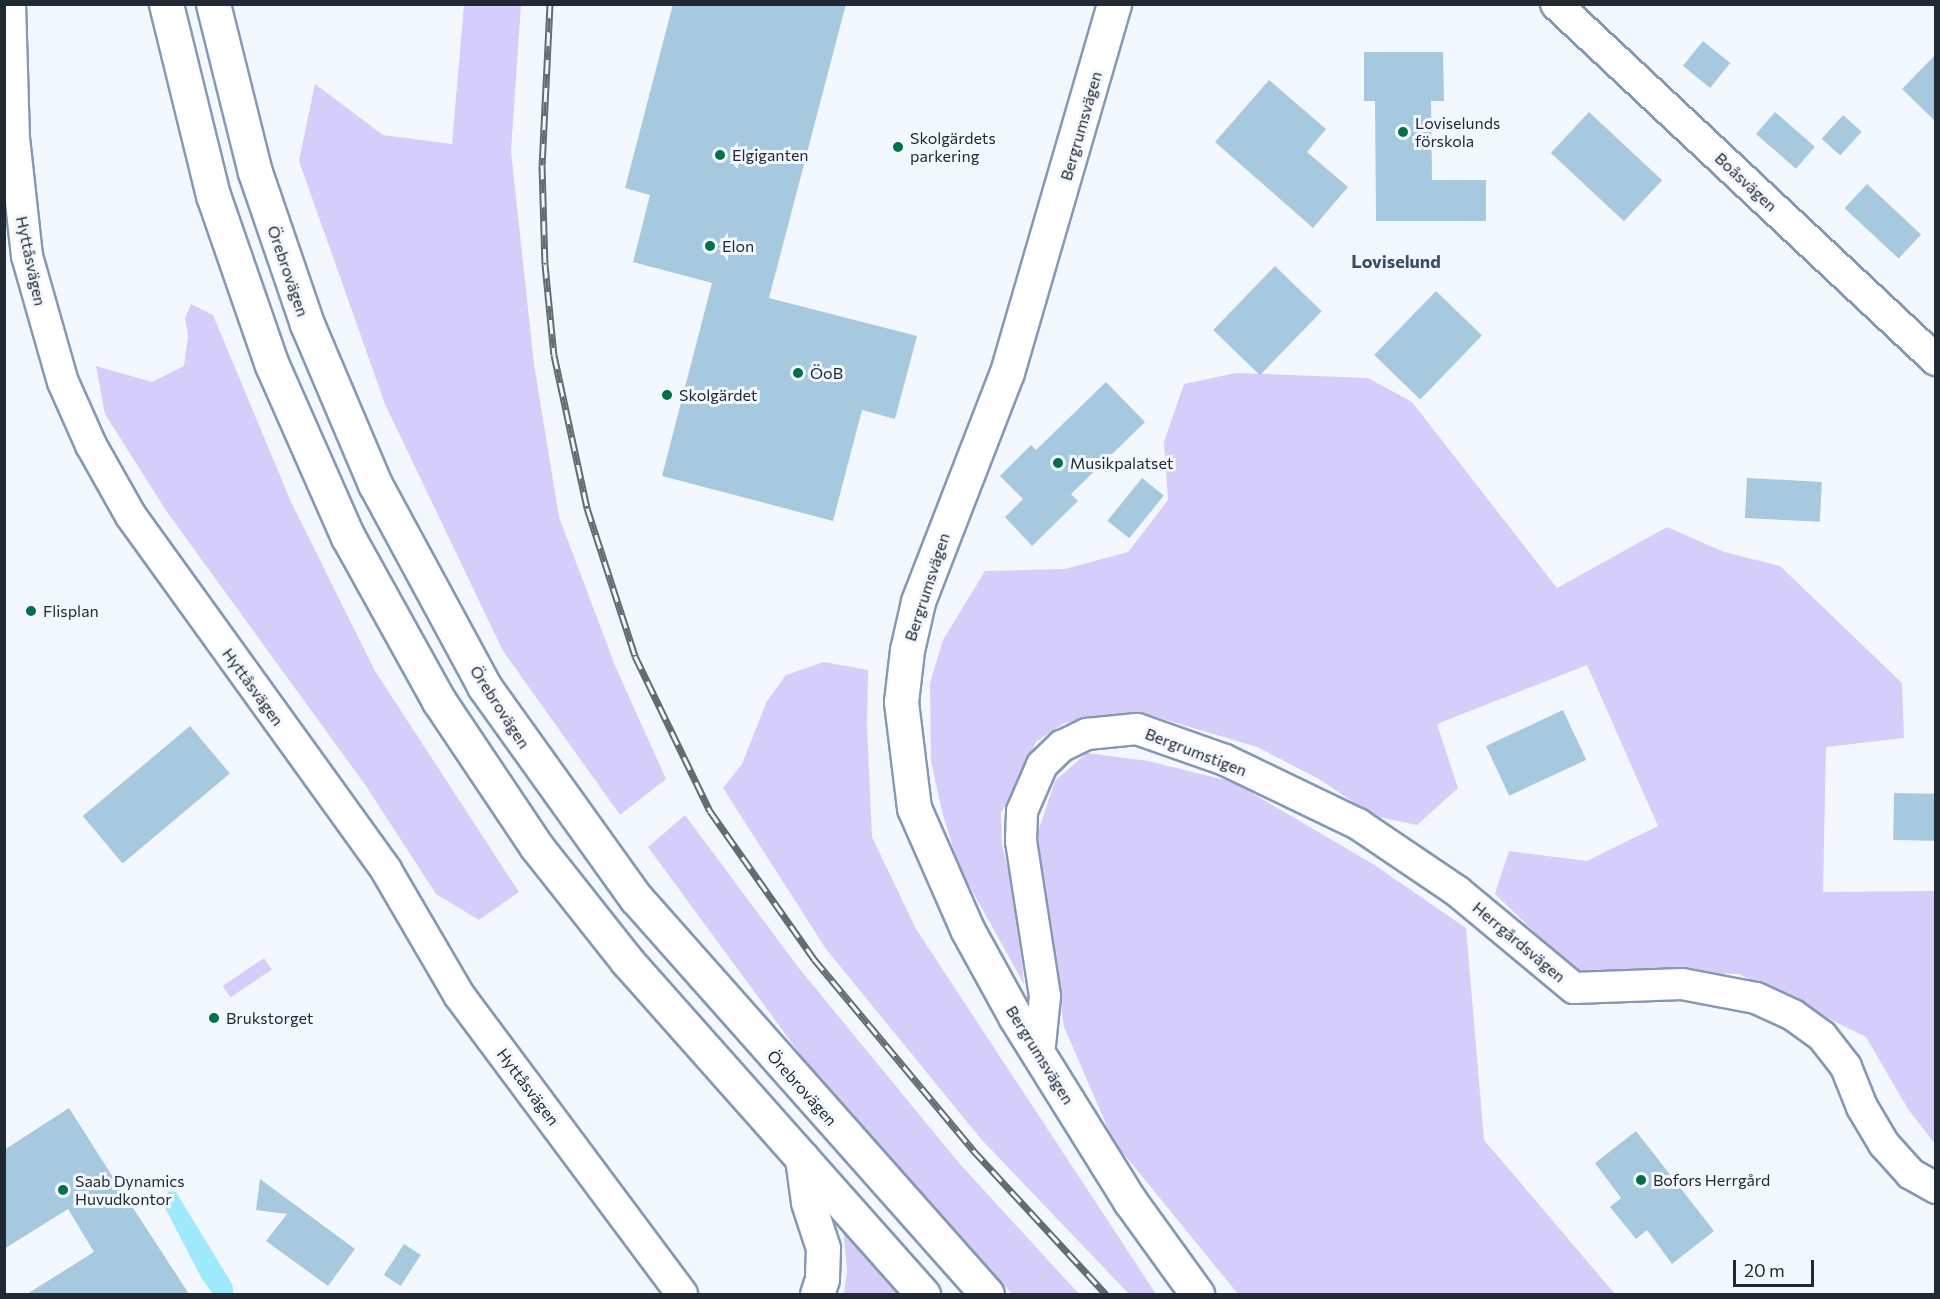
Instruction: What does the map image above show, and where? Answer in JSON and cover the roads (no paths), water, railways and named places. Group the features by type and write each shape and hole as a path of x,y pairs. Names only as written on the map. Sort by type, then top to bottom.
{"main road":[{"path":"166,4 213,195 255,322 310,456 393,621 473,754 562,880 627,961 923,1294"},
{"name":"Örebrovägen","path":"213,4 255,172 307,324 380,494 484,686 636,898 987,1294"},
{"name":"Bergrumsvägen","path":"1114,5 1007,372 918,602 907,650 902,702 914,808 935,862 967,928 1039,1054 1130,1201 1197,1294"},
{"path":"802,1158 807,1202 823,1248 822,1279 817,1294"}],"street":[{"name":"Hyttåsvägen","path":"10,4 14,138 27,256 63,382 91,445 131,516 386,870 459,995 682,1294"},
{"name":"Boåsvägen","path":"1556,4 1935,360"},
{"name":"Bergrumstigen","path":"1039,1054 1044,996 1021,841 1022,811 1042,765 1062,746 1087,734 1137,729 1225,760 1358,824"},
{"name":"Herrgårdsvägen","path":"1358,824 1457,891 1574,988 1682,984 1736,993 1793,1015 1822,1036 1846,1067 1862,1107 1884,1144 1911,1174 1935,1188"}],"water":[{"path":"169,1191 176,1192 232,1284 234,1294 213,1294 202,1279 162,1202"}],"railway":[{"path":"550,4 542,165 545,264 554,355 587,508 635,656 710,811 814,959 973,1150 1106,1294"}],"place":[{"name":"Loviselunds förskola","path":"1403,132"},
{"name":"Skolgärdets parkering","path":"898,147"},
{"name":"Elgiganten","path":"720,155"},
{"name":"Elon","path":"710,246"},
{"name":"ÖoB","path":"798,373"},
{"name":"Skolgärdet","path":"667,395"},
{"name":"Musikpalatset","path":"1058,463"},
{"name":"Flisplan","path":"31,611"},
{"name":"Brukstorget","path":"214,1018"},
{"name":"Bofors Herrgård","path":"1641,1180"},
{"name":"Saab Dynamics Huvudkontor","path":"63,1190"}],"district":[{"name":"Loviselund","path":"1396,261"}]}
